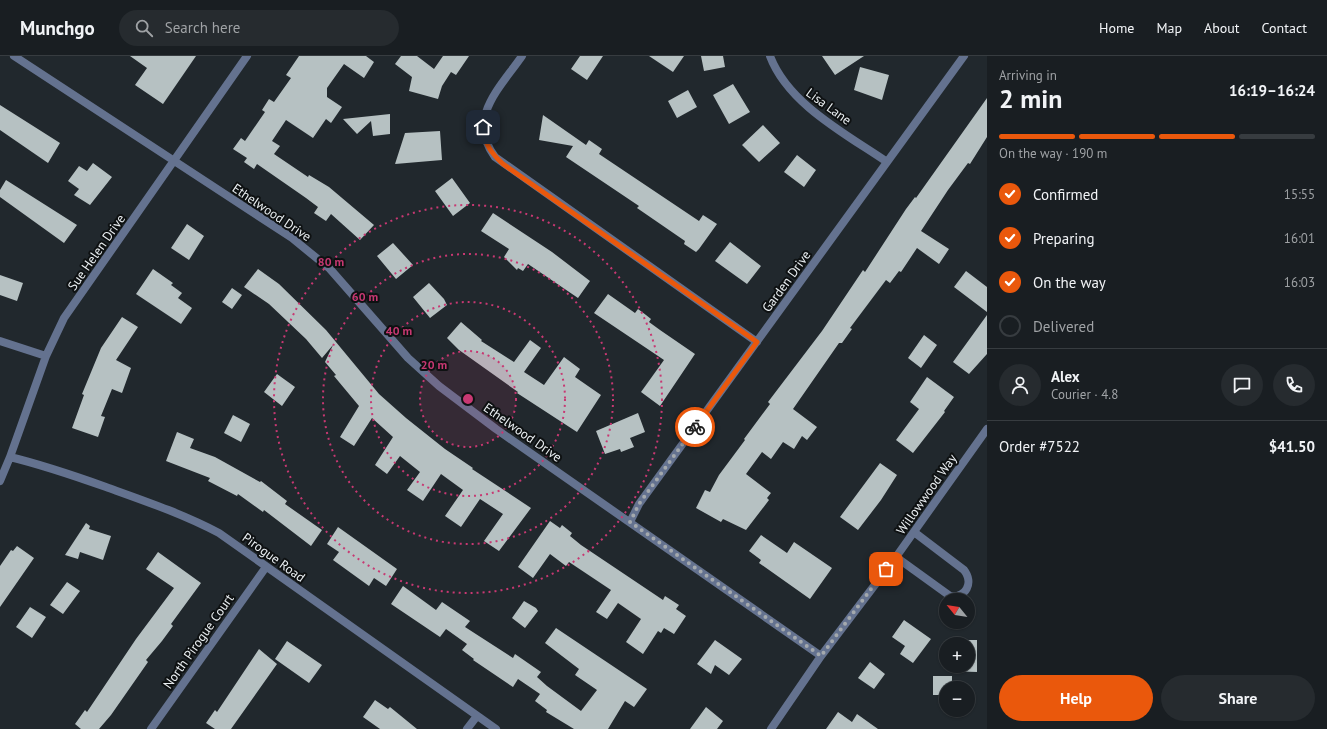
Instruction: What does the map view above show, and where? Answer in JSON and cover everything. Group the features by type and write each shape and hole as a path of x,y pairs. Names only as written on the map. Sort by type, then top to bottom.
{"street":[{"name":"Ethelwood Drive","path":"14,56 292,238 330,269 408,358 439,386 496,429 821,656"},
{"name":"Sue Helen Drive","path":"0,481 46,356 64,318 247,56"},
{"path":"522,56 494,97 484,116 484,137 487,146 495,157 757,342"},
{"name":"Lisa Lane","path":"770,56 779,76 798,99 887,162"},
{"name":"Garden Drive","path":"630,522 639,504 964,56"},
{"path":"0,341 46,356"},
{"name":"Willowwood Way","path":"772,729 821,656 896,557 987,429"},
{"name":"Pirogue Road","path":"10,457 40,464 189,517 219,533 496,729"},
{"path":"896,557 950,596 960,596 967,589 969,579 964,570 914,532"},
{"name":"North Pirogue Court","path":"151,729 266,567"},
{"path":"467,729 477,716"}],"building":[{"path":"130,56 196,56 163,104 135,85 147,68"},
{"path":"299,56 366,56 374,62 364,78 344,64 327,88 327,97 342,107 331,123 326,119 313,138 286,120 272,141 280,146 274,154 308,177 309,175 329,187 374,225 360,240 331,214 326,221 314,213 318,207 257,164 254,169 244,162 247,158 233,149 241,138 245,141 265,112 262,110 269,99 274,102 291,78 286,75"},
{"path":"401,56 417,56 434,69 443,56 469,56 456,75 451,72 442,86 438,99 409,91 412,77 395,64"},
{"path":"580,56 603,56 587,80 571,69"},
{"path":"649,56 684,56 673,72"},
{"path":"701,56 723,56 725,67 704,71"},
{"path":"822,56 864,56 835,75"},
{"path":"860,67 889,75 882,100 854,90"},
{"path":"733,84 750,112 729,124 713,95"},
{"path":"688,90 697,107 677,118 668,101"},
{"path":"987,98 987,137 970,164 968,163 948,190 921,231 949,249 939,264 917,248 901,272 899,271 890,283 886,280 850,328 852,329 842,343 839,343 793,409 817,427 807,440 802,436 794,449 783,442 771,459 762,452 746,474 771,493 767,498 769,500 746,530 723,519 721,522 696,508 705,490 710,492 719,475 770,404 768,402 822,331 863,270 865,272 906,209 915,197 916,198"},
{"path":"0,105 60,143 48,163 0,130"},
{"path":"390,114 390,134 373,136 371,121 357,134 343,119"},
{"path":"543,115 586,145 589,140 602,149 599,154 699,221 703,215 717,224 699,249 696,252 684,244 685,241 637,208 639,206 566,157 573,146 539,140"},
{"path":"763,125 780,143 759,162 742,145"},
{"path":"440,131 442,160 395,164 405,133"},
{"path":"797,155 816,170 804,187 784,172"},
{"path":"93,163 112,177 90,205 74,195 79,189 68,181 79,166 87,171"},
{"path":"452,178 470,203 453,216 435,191"},
{"path":"6,180 77,225 64,243 0,197 0,190"},
{"path":"493,213 552,252 590,281 578,298 528,264 523,271 518,268 517,270 504,257 509,249 481,231"},
{"path":"187,224 204,236 189,260 171,248"},
{"path":"730,242 761,266 747,284 715,261"},
{"path":"393,243 413,265 396,279 377,256"},
{"path":"153,269 173,283 171,285 182,293 178,298 192,308 181,324 136,294"},
{"path":"258,269 279,284 326,330 379,394 406,418 445,449 473,468 472,469 531,508 499,551 484,541 503,514 480,499 461,527 445,516 463,490 441,474 423,501 407,490 420,472 400,456 387,474 375,465 393,437 372,418 354,446 340,437 359,406 334,376 336,375 325,362 333,345 322,358 306,339 269,304 244,287"},
{"path":"966,271 987,287 987,312 954,287"},
{"path":"0,275 23,283 17,301 0,295"},
{"path":"429,283 444,299 447,305 430,318 413,297"},
{"path":"232,288 242,295 232,309 222,302"},
{"path":"608,294 635,313 638,309 651,319 649,322 695,354 660,406 641,392 664,360 594,313"},
{"path":"987,315 987,354 969,374 953,362"},
{"path":"122,317 138,327 116,360 131,368 122,393 112,389 101,416 105,417 98,437 72,428 84,395 82,394 101,348"},
{"path":"461,322 482,340 481,341 514,362 530,340 541,348 524,372 544,385 564,357 580,369 575,377 601,395 577,432 517,393 518,392 459,350 447,338"},
{"path":"924,335 937,345 921,368 908,358"},
{"path":"277,374 295,387 282,406 264,392"},
{"path":"927,377 954,397 944,411 945,412 913,453 896,440 919,409 910,402"},
{"path":"638,413 645,432 630,438 634,447 621,452 620,449 605,454 596,431"},
{"path":"233,415 250,424 241,442 224,433"},
{"path":"177,432 194,439 190,448 215,457 260,482 261,481 287,501 285,504 322,530 311,546 264,510 263,512 238,494 237,496 208,481 210,478 166,461"},
{"path":"880,463 897,475 881,500 858,530 840,517"},
{"path":"550,521 560,528 562,525 572,533 570,536 581,545 663,600 665,596 679,605 676,609 686,616 674,634 664,628 661,633 658,631 643,654 626,642 641,619 618,603 607,619 596,612 611,590 569,562 566,566 550,554 533,578 518,567"},
{"path":"86,523 90,526 89,529 111,536 103,560 80,552 78,559 65,555"},
{"path":"338,527 397,569 386,586 374,578 369,586 333,560 339,552 327,544"},
{"path":"761,535 787,553 794,542 832,568 810,599 759,563 761,560 749,551"},
{"path":"17,546 34,558 0,607 0,566 11,550 13,551"},
{"path":"158,552 201,583 171,624 173,626 146,660 148,662 111,715 99,729 81,729 75,724 85,710 87,712 136,639 174,588 146,569"},
{"path":"67,582 80,591 63,614 50,605"},
{"path":"403,586 436,610 442,602 470,621 465,627 513,658 515,654 541,672 537,677 581,711 597,690 575,675 579,669 545,643 556,628 647,689 634,707 625,701 608,729 574,729 546,712 547,710 535,701 540,694 518,679 513,687 473,660 474,659 462,650 467,644 446,629 440,637 391,604"},
{"path":"524,601 536,608 538,611 525,628 512,618"},
{"path":"30,607 46,617 32,638 16,627"},
{"path":"904,620 931,639 913,663 900,654 905,646 892,637"},
{"path":"715,640 742,659 729,675 715,665 711,674 697,664"},
{"path":"975,640 977,640 977,672 975,672"},
{"path":"287,641 322,665 309,683 275,659"},
{"path":"259,649 277,664 231,729 215,729 206,723 215,710 217,712"},
{"path":"870,662 885,674 874,689 858,678"},
{"path":"933,676 952,676 952,681 939,681 939,695 933,695"},
{"path":"375,700 388,709 390,707 417,729 380,729 363,717"},
{"path":"706,707 723,721 717,729 690,729"},
{"path":"838,712 852,722 857,714 878,729 826,729"}],"way so far":[{"path":"695,427 639,504 630,522 821,656 886,569"}],"route":[{"path":"483,127 487,146 495,157 503,164 757,342 695,427"}]}
